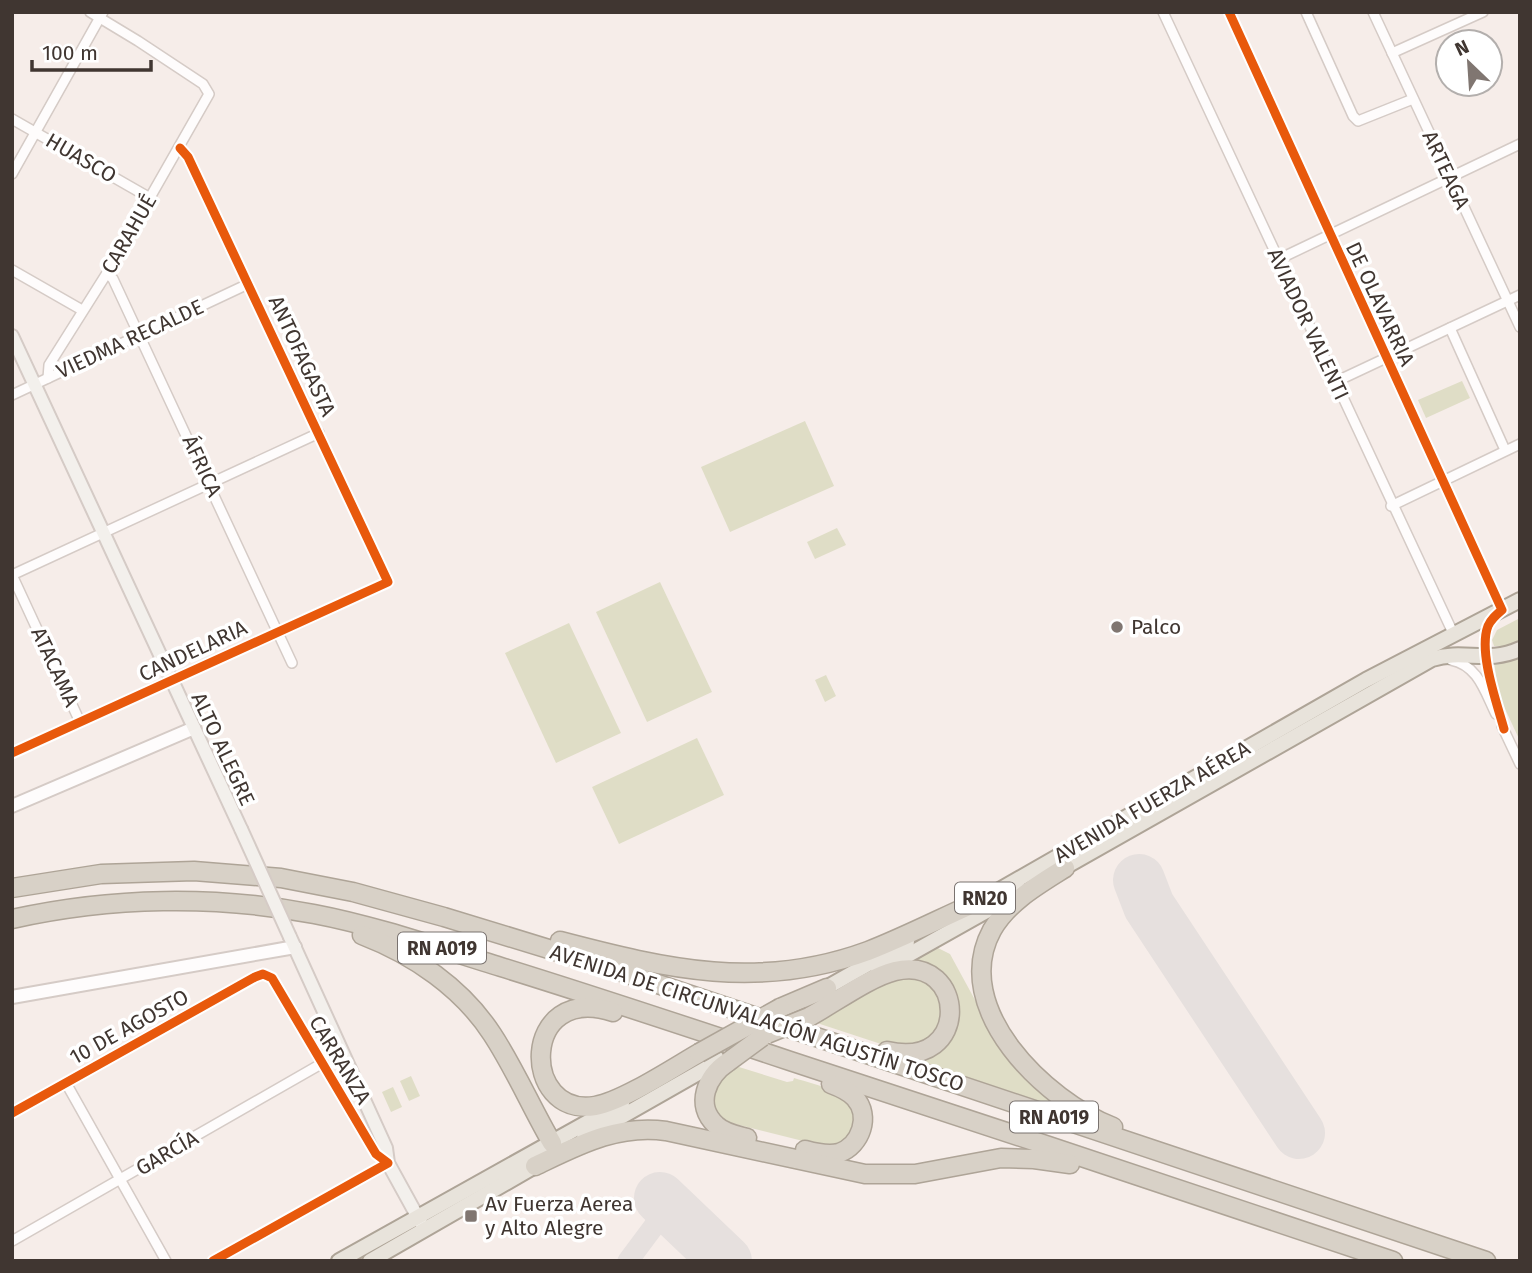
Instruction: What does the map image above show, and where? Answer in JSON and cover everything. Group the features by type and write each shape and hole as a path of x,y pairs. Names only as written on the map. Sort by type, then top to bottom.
{"highway":[{"path":"12,877 100,864 196,861 281,878"},
{"path":"1065,868 1009,908 992,931 983,954 981,972 991,1013 1013,1051 1054,1093 1089,1116 1186,1161"},
{"name":"AVENIDA DE CIRCUNVALACIÓN AGUSTÍN TOSCO","path":"12,888 101,874 229,873 281,878 396,902 604,966 1486,1261"},
{"path":"309,883 400,893 536,935 723,998 897,1053 916,1054 938,1042 948,1027 950,1001 941,984 925,973 910,970 883,975 806,1016 765,1035 714,1058 614,1100 589,1107 569,1103 553,1091 542,1073 539,1055 540,1045 549,1027 564,1013 581,1007 603,1009 676,1032 739,1044 781,1067 849,1092 855,1097 862,1111 859,1136 839,1152 823,1154 723,1130 711,1119 705,1104 708,1082 714,1073 714,1058"},
{"name":"AVENIDA DE CIRCUNVALACIÓN AGUSTÍN TOSCO","path":"12,919 102,904 149,901 227,903 316,914 430,944 1393,1261"},
{"path":"536,935 662,966 724,973 766,972 812,966 867,951 975,903"},
{"path":"12,927 103,913 188,909 292,919 368,937 404,954 427,969 471,1007 501,1048 552,1143"},
{"path":"714,1058 784,1009 827,988"},
{"path":"535,1166 605,1135 656,1129 865,1174 915,1174 1001,1158 1053,1160 1154,1191 1226,1206"}],"main road":[{"name":"ALTO ALEGRE","path":"12,336 241,829 386,1148 388,1163 421,1223"},
{"name":"AVENIDA FUERZA AÉREA","path":"806,1016 1065,868 1366,680 1519,602"},
{"name":"AVENIDA FUERZA AÉREA","path":"827,988 975,903 1432,659 1458,654 1487,658 1520,649"},
{"path":"370,1261 421,1223 552,1143 714,1058"},
{"path":"339,1261 535,1166 714,1058"}],"street":[{"path":"12,174 102,15 90,12"},
{"name":"AVIADOR VALENTI","path":"1163,12 1391,506 1454,635"},
{"name":"DE OLAVARRIA","path":"1229,12 1502,610"},
{"path":"1306,12 1353,116 1358,121 1413,99"},
{"name":"ARTEAGA","path":"1373,12 1520,327"},
{"path":"1392,53 1483,12"},
{"name":"CARAHUÉ","path":"48,378 49,365 107,273 207,100 208,89 102,15"},
{"name":"HUASCO","path":"12,119 150,198"},
{"path":"1279,259 1520,144"},
{"name":"ANTOFAGASTA","path":"180,148 188,157 388,582"},
{"path":"12,270 82,310"},
{"name":"ÁFRICA","path":"107,273 113,279 140,335 292,663"},
{"name":"VIEDMA RECALDE","path":"12,394 248,284"},
{"path":"1335,382 1520,295"},
{"path":"1450,328 1505,450"},
{"path":"12,575 319,433"},
{"path":"1391,506 1520,444"},
{"name":"ATACAMA","path":"12,575 80,722"},
{"name":"CANDELARIA","path":"12,753 388,582"},
{"path":"1502,610 1488,627 1487,658 1504,729"},
{"path":"1432,659 1458,662 1470,668 1481,682 1520,764"},
{"path":"12,806 194,728"},
{"path":"12,997 292,942"},
{"name":"CARRANZA","path":"263,974 272,978 376,1154 388,1163"},
{"name":"10 DE AGOSTO","path":"12,1113 263,974"},
{"name":"GARCÍA","path":"12,1241 321,1064"},
{"path":"66,1083 166,1261"},
{"path":"212,1261 388,1163"}],"shaded area":[{"path":"1462,381 1470,398 1426,418 1418,400"},
{"path":"805,421 834,486 730,532 701,467"},
{"path":"837,528 846,545 815,559 807,542"},
{"path":"660,582 712,692 647,722 596,612"},
{"path":"1520,618 1520,641 1508,646 1494,646 1492,640 1497,630"},
{"path":"569,623 621,733 556,763 505,653"},
{"path":"1520,655 1520,741 1499,696 1494,662"},
{"path":"826,675 836,696 825,702 815,680"},
{"path":"697,738 724,795 619,844 592,787"},
{"path":"938,948 950,954 993,1033 1069,1112 1035,1103 910,1059 956,1016 913,965 913,961"},
{"path":"912,975 937,987 946,1018 926,1044 884,1045 817,1023 881,986"},
{"path":"739,1067 787,1082 793,1081 794,1078 832,1091 847,1102 852,1110 854,1126 851,1134 845,1141 831,1148 727,1122 715,1109 711,1092 729,1069"},
{"path":"411,1076 420,1096 409,1101 400,1081"},
{"path":"393,1087 402,1107 391,1112 382,1092"}],"taxiway":[{"path":"628,1261 669,1206"}],"runway":[{"path":"1139,880 1149,906 1299,1133"},
{"path":"660,1198 726,1261"}],"cycle path":[{"path":"1229,12 1502,610 1488,626 1485,649 1504,729"},
{"path":"12,753 388,582 188,157 180,148"},
{"path":"12,1113 255,977 263,974 272,978 376,1154 388,1163 213,1261"}],"place":[{"name":"Palco","path":"1117,627"},
{"name":"Av Fuerza Aerea y Alto Alegre","path":"471,1216"}]}
